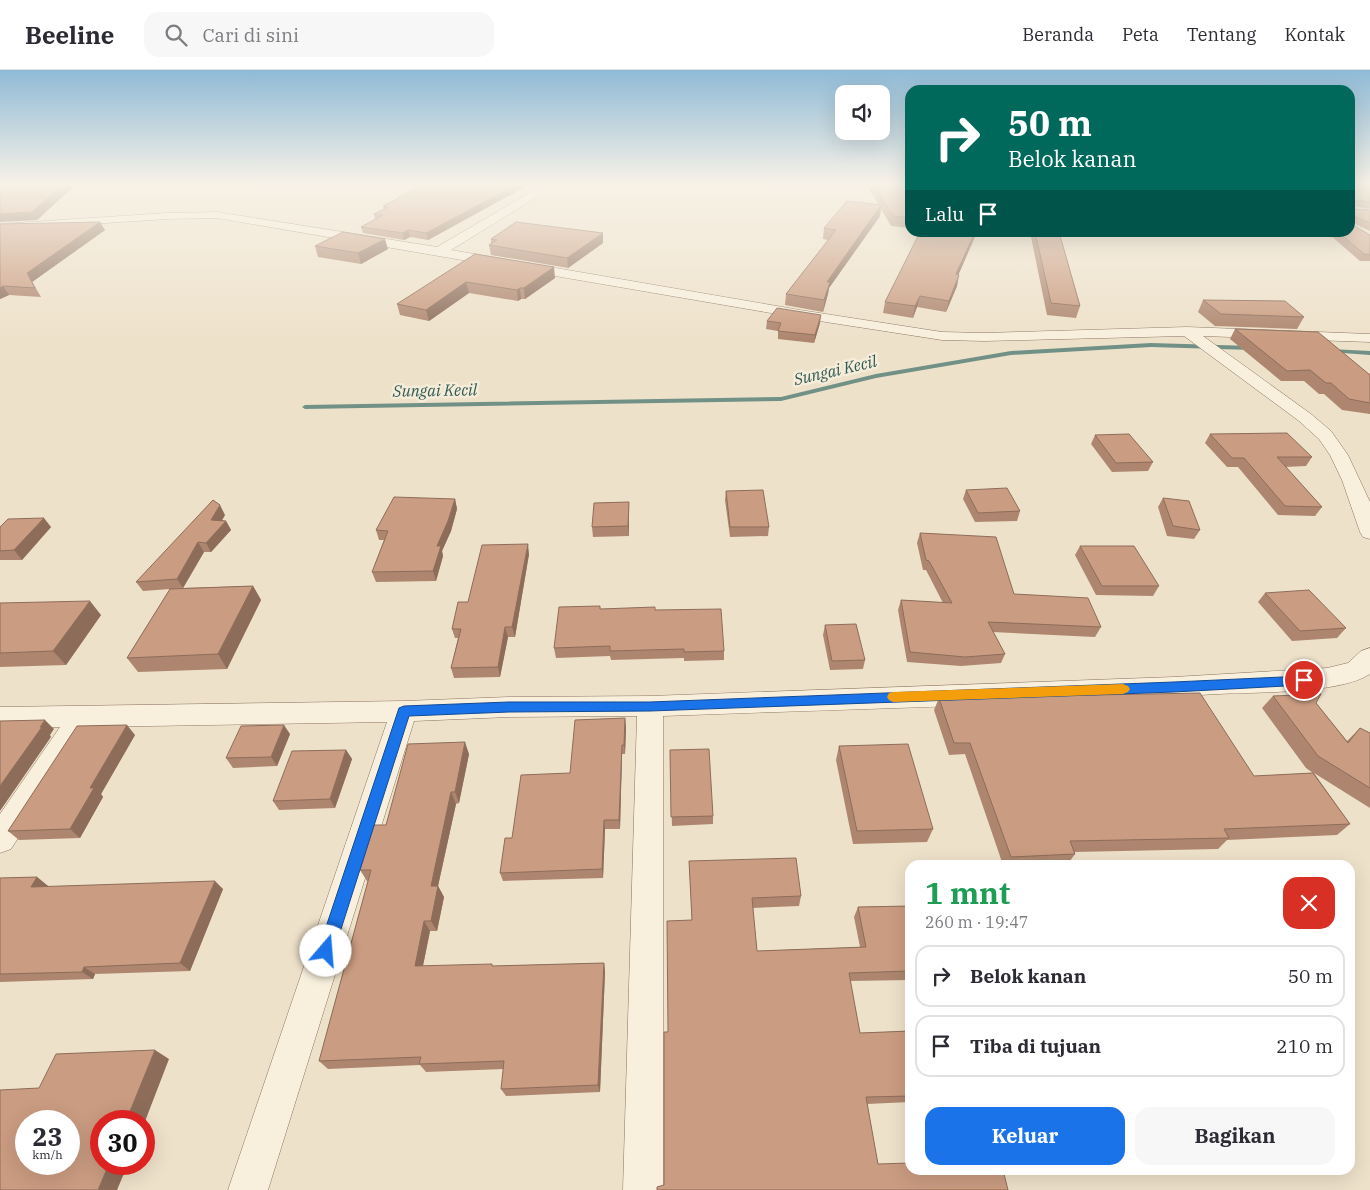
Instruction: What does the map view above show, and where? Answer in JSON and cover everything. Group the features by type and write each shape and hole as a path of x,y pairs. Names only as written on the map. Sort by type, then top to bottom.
{"street":[{"path":"341,235 810,316 942,336 984,337 1187,331 1370,338"},
{"path":"440,251 466,235"},
{"path":"1187,331 1280,399 1325,435 1335,448 1344,467 1365,514 1370,532"},
{"path":"0,718 404,711 509,707 650,706 1174,687 1304,680 1349,674 1362,668 1370,657"},
{"path":"643,1190 650,706"},
{"path":"248,1190 404,711"},
{"path":"0,839 82,716"}],"building":[{"path":"0,235 81,235 27,273 35,288 3,286 0,288"},
{"path":"336,235 363,235 385,239 358,253 315,246"},
{"path":"496,235 600,235 567,258 489,245 497,240 491,239"},
{"path":"832,235 860,235 827,282 830,282 824,300 786,294"},
{"path":"1370,235 1370,255 1364,254 1344,237"},
{"path":"918,237 973,237 956,274 959,275 949,301 920,296 915,306 885,302"},
{"path":"1036,237 1060,237 1080,306 1051,303"},
{"path":"475,254 554,267 524,288 517,290 466,282 426,310 397,304"},
{"path":"1203,300 1285,301 1304,317 1221,314"},
{"path":"777,308 821,315 815,335 778,331 781,323 767,321"},
{"path":"1235,329 1318,332 1370,375 1370,403 1349,399 1331,383 1326,383 1310,370 1287,371"},
{"path":"1287,433 1312,457 1277,457 1322,507 1285,506 1244,458 1232,458 1210,434"},
{"path":"1129,434 1153,462 1116,463 1095,435"},
{"path":"1007,488 1020,511 978,513 966,490"},
{"path":"763,490 769,527 730,527 726,491"},
{"path":"394,497 455,499 437,546 441,546 433,571 372,572 388,531 376,530"},
{"path":"1163,498 1189,501 1200,530 1173,526"},
{"path":"213,500 220,505 211,520 226,521 206,543 198,542 177,579 136,582"},
{"path":"629,502 628,526 592,527 594,503"},
{"path":"44,518 14,550 0,551 0,527 8,519"},
{"path":"920,533 996,537 1014,594 1088,598 1101,627 988,622 1005,654 965,657 910,652 901,600 952,603 929,561 926,560"},
{"path":"528,544 512,627 505,627 498,667 451,668 461,629 452,629 458,602 468,602 482,545"},
{"path":"1080,546 1134,546 1159,586 1102,586"},
{"path":"253,586 218,654 127,658 170,589"},
{"path":"1309,590 1346,628 1300,631 1265,593"},
{"path":"90,601 53,651 0,653 0,603"},
{"path":"600,606 600,609 655,607 655,610 721,609 724,651 684,652 684,649 610,651 610,646 554,648 559,607"},
{"path":"856,624 865,660 832,661 825,625"},
{"path":"1200,693 1254,776 1313,773 1350,824 1224,829 1229,838 1070,841 1075,854 1011,857 970,743 954,743 939,698"},
{"path":"1321,694 1316,703 1348,743 1360,728 1370,733 1370,788 1318,756 1273,696"},
{"path":"625,718 619,820 604,820 602,869 500,873 505,838 512,838 521,775 570,773 575,720"},
{"path":"45,720 40,727 42,727 0,786 0,721"},
{"path":"127,725 90,788 94,788 70,829 8,831 77,726"},
{"path":"284,725 271,757 226,758 241,726"},
{"path":"465,742 455,792 451,792 431,886 438,886 431,921 424,921 415,966 604,963 598,1085 501,1089 504,1061 419,1064 421,1057 319,1061 371,870 360,870 374,825 386,825 408,744"},
{"path":"908,744 933,829 857,831 839,746"},
{"path":"709,749 713,816 671,817 670,750"},
{"path":"346,750 330,799 273,801 292,751"},
{"path":"796,858 801,896 752,898 757,951 866,947 858,907 905,906 905,971 849,973 860,1033 905,1031 905,1096 866,1097 878,1164 905,1163 905,1175 1004,1175 1008,1190 657,1190 657,1187 664,1185 664,1032 668,1032 667,921 692,920 689,861"},
{"path":"37,877 31,887 215,881 180,963 84,967 82,972 0,974 0,878"},
{"path":"155,1050 130,1110 90,1110 90,1175 104,1175 98,1190 0,1190 0,1090 39,1088 56,1054"}],"waterway":[{"name":"Sungai Kecil","path":"305,407 781,399 876,376 1011,353 1151,345 1252,348"},
{"name":"Sungai Kecil","path":"1330,351 1370,353"}],"slow traffic":[{"path":"893,697 1123,689"}],"route":[{"path":"326,951 404,711 509,707 650,706 1174,687 1304,680"}]}
